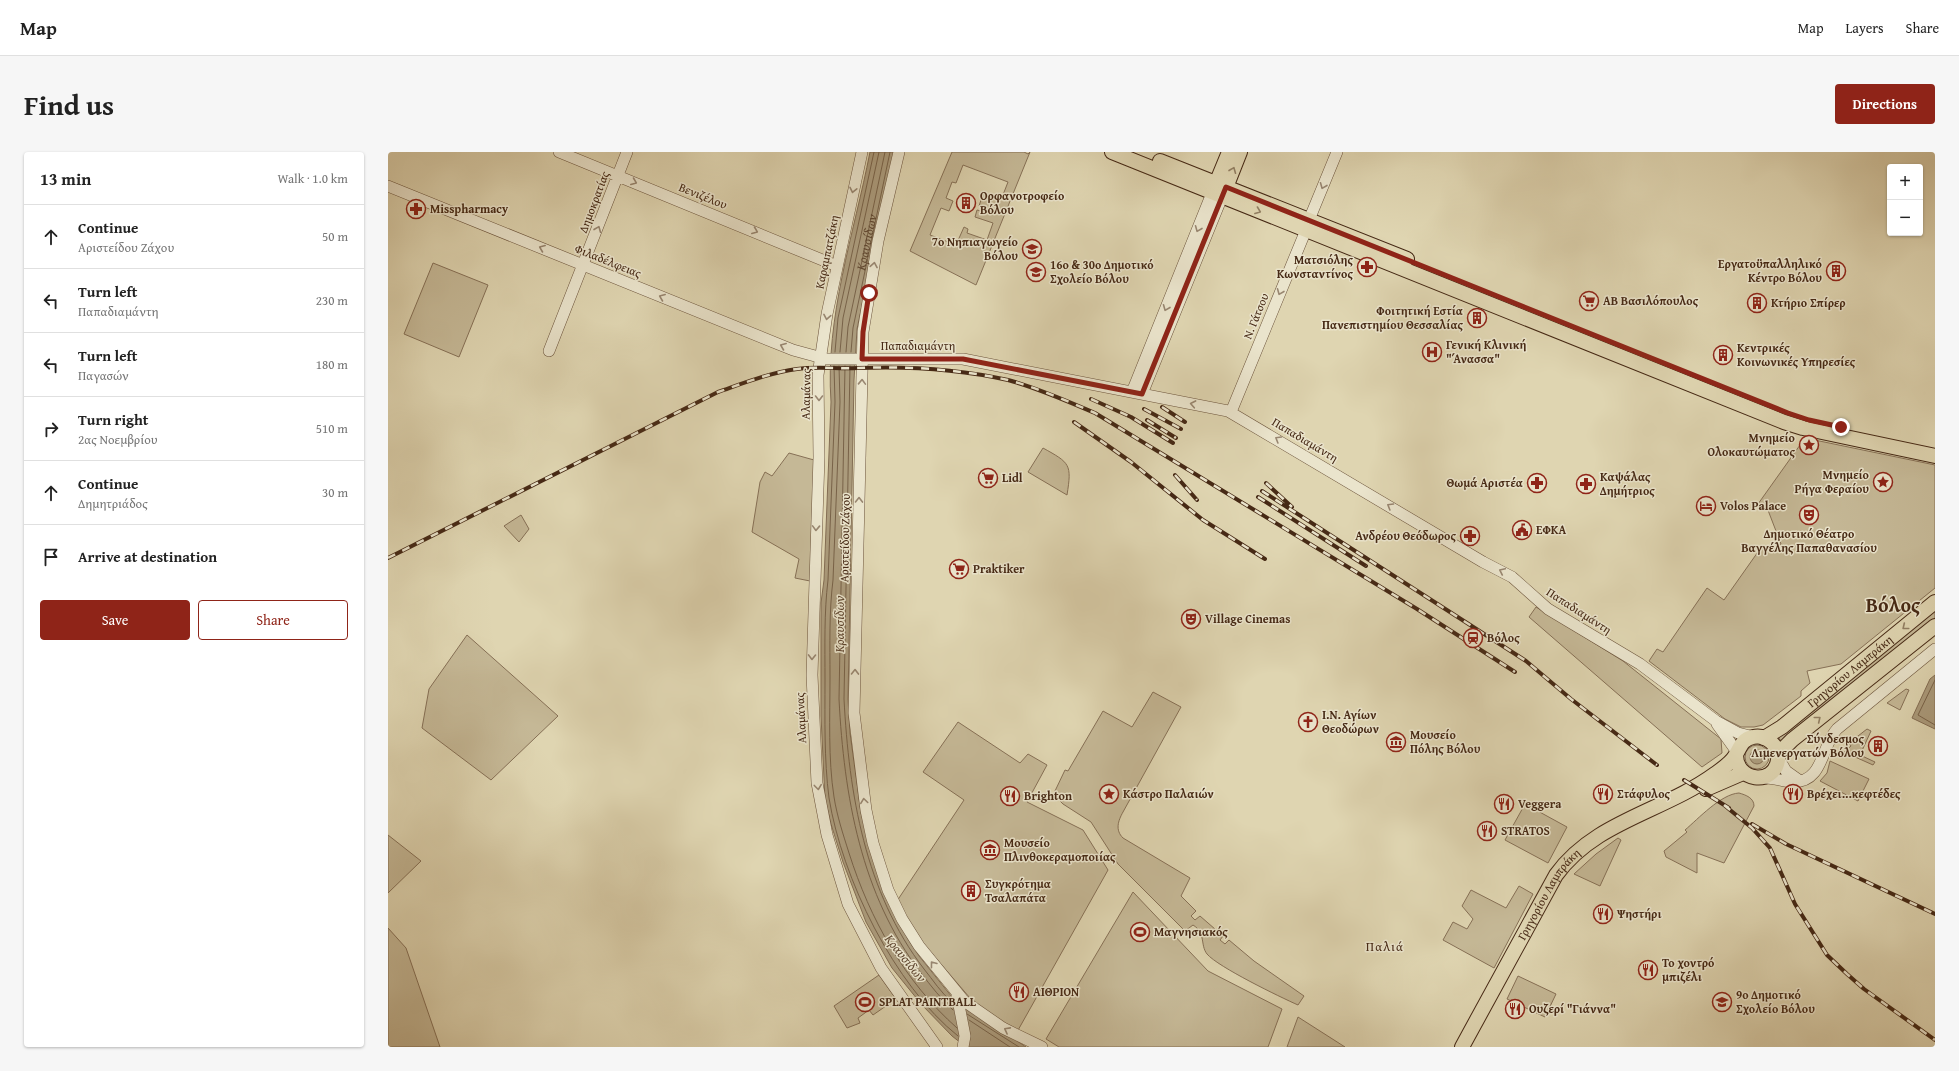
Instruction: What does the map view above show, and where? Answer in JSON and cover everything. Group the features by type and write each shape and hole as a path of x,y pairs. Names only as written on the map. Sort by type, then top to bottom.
{"main road":[{"path":"1112,152 1219,190 1806,424 1935,456"},
{"path":"1137,152 1219,190"},
{"path":"1219,190 1229,152"},
{"path":"1219,190 1240,152"},
{"path":"1806,424 1935,447"},
{"name":"Γρηγορίου Λαμπράκη","path":"1759,737 1782,727 1935,602"},
{"name":"Γρηγορίου Λαμπράκη","path":"1778,755 1792,740 1935,626"},
{"path":"1686,793 1719,772 1736,753 1743,742 1759,737 1774,744 1778,755 1774,770 1763,778 1754,778 1743,773 1738,765 1736,753"},
{"path":"1686,793 1700,792 1743,773"},
{"name":"Γρηγορίου Λαμπράκη","path":"1462,1047 1556,875 1564,865 1585,844 1601,833 1686,793"}],"street":[{"name":"Βενιζέλου","path":"559,152 837,266"},
{"name":"Δημοκρατίας","path":"549,351 627,152"},
{"name":"Καραμπατζάκη","path":"822,359 837,266 862,152"},
{"name":"Αριστείδου Ζάχου","path":"899,152 878,241 859,359 854,713 866,810 877,856 896,909 919,946 959,999 1003,1028 1042,1047"},
{"name":"Ν. Γάτσου","path":"1231,412 1337,152"},
{"name":"Φιλαδέλφειας","path":"388,186 793,350 822,359"},
{"path":"1137,393 1219,190"},
{"name":"Παπαδιαμάντη","path":"822,359 963,359 1231,412 1483,562 1508,574 1548,609 1640,664 1713,719"},
{"name":"Αλαμάνας","path":"822,359 812,676 812,701 819,799 836,868 848,904 856,921 881,968 937,1047"},
{"path":"1763,778 1793,782 1800,781 1812,775 1819,769 1828,741 1837,729 1935,649"},
{"path":"1713,719 1732,730 1759,737"},
{"path":"1713,719 1736,753"},
{"path":"1778,755 1786,771 1800,781"},
{"path":"959,999 965,1036 964,1046"}],"shaded area":[{"path":"952,152 1024,152 1028,154 1030,152 976,285 910,251","holes":["963,165 1008,182 1001,200 983,194 979,206 982,207 981,211 977,210 975,217 993,223 987,240 967,233 968,229 964,227 956,245 930,235 941,208 949,211 953,201 946,198 952,182 956,183"]},
{"path":"433,263 488,285 459,357 404,334"},
{"path":"1805,438 1935,465 1935,588 1841,664 1807,671 1810,683 1801,691 1801,696 1763,725 1741,727 1725,719 1649,661 1657,649 1663,652 1707,588 1724,600 1760,549 1781,544 1766,505 1762,507 1758,504"},
{"path":"1043,448 1059,457 1067,466 1069,470 1069,477 1067,495 1028,472"},
{"path":"789,453 814,460 810,581 795,578 799,559 752,532 760,482 765,472 772,476"},
{"path":"521,515 529,529 519,542 504,526"},
{"path":"1536,607 1623,661 1721,739 1722,753 1702,767 1529,617"},
{"path":"1935,611 1935,618 1782,742 1778,737"},
{"path":"467,635 558,716 491,780 422,728 429,689"},
{"path":"1906,689 1909,690 1900,710 1887,703"},
{"path":"1153,692 1181,707 1121,815 1118,825 1120,835 1190,878 1181,896 1196,911 1191,916 1195,920 1200,916 1223,936 1220,940 1225,944 1229,940 1254,961 1304,996 1298,1005 1250,981 1213,960 1205,950 1200,932 1197,928 1193,925 1185,931 1118,864 1091,822 1063,804 1054,795 1065,770 1068,771 1103,711 1132,727"},
{"path":"958,722 1020,763 1028,754 1047,765 1027,802 1083,830 1108,870 1017,1032 969,999 970,998 922,942 897,901 964,800 923,772"},
{"path":"1867,729 1871,731 1860,755 1875,762 1873,765 1844,752 1851,746 1849,743"},
{"path":"1757,745 1766,748 1769,757 1766,766 1757,769 1748,766 1745,757 1748,748"},
{"path":"1830,761 1869,779 1858,801 1820,781 1827,773"},
{"path":"1739,793 1751,799 1754,806 1724,863 1697,853 1697,873 1666,857 1664,851 1687,832 1685,830 1703,814 1717,802 1732,794"},
{"path":"1525,804 1567,827 1548,863 1505,840"},
{"path":"388,835 421,861 388,893"},
{"path":"1618,838 1621,840 1600,886 1574,874 1596,854"},
{"path":"1519,886 1533,894 1494,968 1443,940 1453,922 1467,929 1473,919 1462,906 1471,890 1506,908"},
{"name":"Μαγνησιακός","path":"1133,892 1208,971 1282,1009 1268,1047 1059,1047 1046,1039"},
{"path":"388,928 406,948 440,1047 388,1047"},
{"name":"SPLAT PAINTBALL","path":"879,975 896,999 873,1015 869,1010 858,1018 860,1023 847,1028 834,1006"},
{"path":"1518,976 1556,994 1545,1017 1507,999"},
{"path":"1298,1017 1345,1047 1287,1047"}],"water":[{"name":"Κραυσίδων","path":"870,152 894,152 857,329 854,380 848,699 850,733 861,813 877,871 908,939 919,956 952,997 1026,1047 966,1047 952,1036 922,1005 892,968 866,922 843,862 825,799 821,716 821,603 824,580 832,339 842,276"},
{"path":"1935,675 1935,729 1912,718 1930,679"},
{"path":"1754,750 1760,750 1764,754 1764,760 1760,764 1754,764 1750,760 1750,754"}],"railway":[{"path":"388,558 718,392 767,376 797,369 895,367 933,369 971,373 1008,380 1052,395 1095,413 1417,609 1515,672"},
{"path":"1091,399 1131,417 1173,443"},
{"path":"1162,407 1185,422"},
{"path":"1144,409 1181,429"},
{"path":"1147,420 1176,438"},
{"path":"1074,422 1131,462 1203,520 1265,559"},
{"path":"1175,475 1197,500"},
{"path":"1266,483 1292,507"},
{"path":"1262,491 1526,661 1571,699 1657,765"},
{"path":"1258,497 1366,566"},
{"path":"1684,780 1729,808"},
{"path":"1724,805 1752,828 1770,848 1795,904 1827,955 1864,989 1935,1040"},
{"path":"1752,824 1786,844 1935,914"}],"place":[{"name":"Ορφανοτροφείο Βόλου","path":"966,203"},
{"name":"Misspharmacy","path":"416,209"},
{"name":"7ο Νηπιαγωγείο Βόλου","path":"1032,249"},
{"name":"Ματσιόλης Κωνσταντίνος","path":"1367,267"},
{"name":"Εργατοϋπαλληλικό Κέντρο Βόλου","path":"1836,271"},
{"name":"16ο & 30ο Δημοτικό Σχολείο Βόλου","path":"1036,272"},
{"name":"ΑΒ Βασιλόπουλος","path":"1589,301"},
{"name":"Κτήριο Σπίρερ","path":"1757,303"},
{"name":"Φοιτητική Εστία Πανεπιστημίου Θεσσαλίας","path":"1477,318"},
{"name":"Γενική Κλινική \"Άνασσα\"","path":"1432,352"},
{"name":"Κεντρικές Κοινωνικές Υπηρεσίες","path":"1723,355"},
{"name":"Μνημείο Ολοκαυτώματος","path":"1809,445"},
{"name":"Lidl","path":"988,478"},
{"name":"Μνημείο Ρήγα Φεραίου","path":"1883,482"},
{"name":"Θωμά Αριστέα","path":"1537,483"},
{"name":"Καψάλας Δημήτριος","path":"1586,484"},
{"name":"Volos Palace","path":"1706,506"},
{"name":"Δημοτικό Θέατρο Βαγγέλης Παπαθανασίου","path":"1809,515"},
{"name":"ΕΦΚΑ","path":"1522,530"},
{"name":"Ανδρέου Θεόδωρος","path":"1470,536"},
{"name":"Praktiker","path":"959,569"},
{"name":"Village Cinemas","path":"1191,619"},
{"name":"Βόλος","path":"1473,638"},
{"name":"Ι.Ν. Αγίων Θεοδώρων","path":"1308,722"},
{"name":"Μουσείο Πόλης Βόλου","path":"1396,742"},
{"name":"Σύνδεσμος Λιμενεργατών Βόλου","path":"1878,746"},
{"name":"Κάστρο Παλαιών","path":"1109,794"},
{"name":"Στάφυλος","path":"1603,794"},
{"name":"Βρέχει...κεφτέδες","path":"1793,794"},
{"name":"Brighton","path":"1010,796"},
{"name":"Veggera","path":"1504,804"},
{"name":"STRATOS","path":"1487,831"},
{"name":"Μουσείο Πλινθοκεραμοποιίας","path":"990,850"},
{"name":"Συγκρότημα Τσαλαπάτα","path":"971,891"},
{"name":"Ψηστήρι","path":"1603,914"},
{"name":"Μαγνησιακός","path":"1140,932"},
{"name":"Το χοντρό μπιζέλι","path":"1648,970"},
{"name":"ΑΙΘΡΙΟΝ","path":"1019,992"},
{"name":"SPLAT PAINTBALL","path":"865,1002"},
{"name":"9ο Δημοτικό Σχολείο Βόλου","path":"1722,1002"},
{"name":"Ουζερί \"Γιάννα\"","path":"1515,1009"}],"district":[{"name":"Βόλος","path":"1893,605"},
{"name":"Παλιά","path":"1385,946"}],"route":[{"path":"869,293 863,332 862,359 957,358 1142,394 1226,187 1788,413 1809,420 1841,427"}]}
